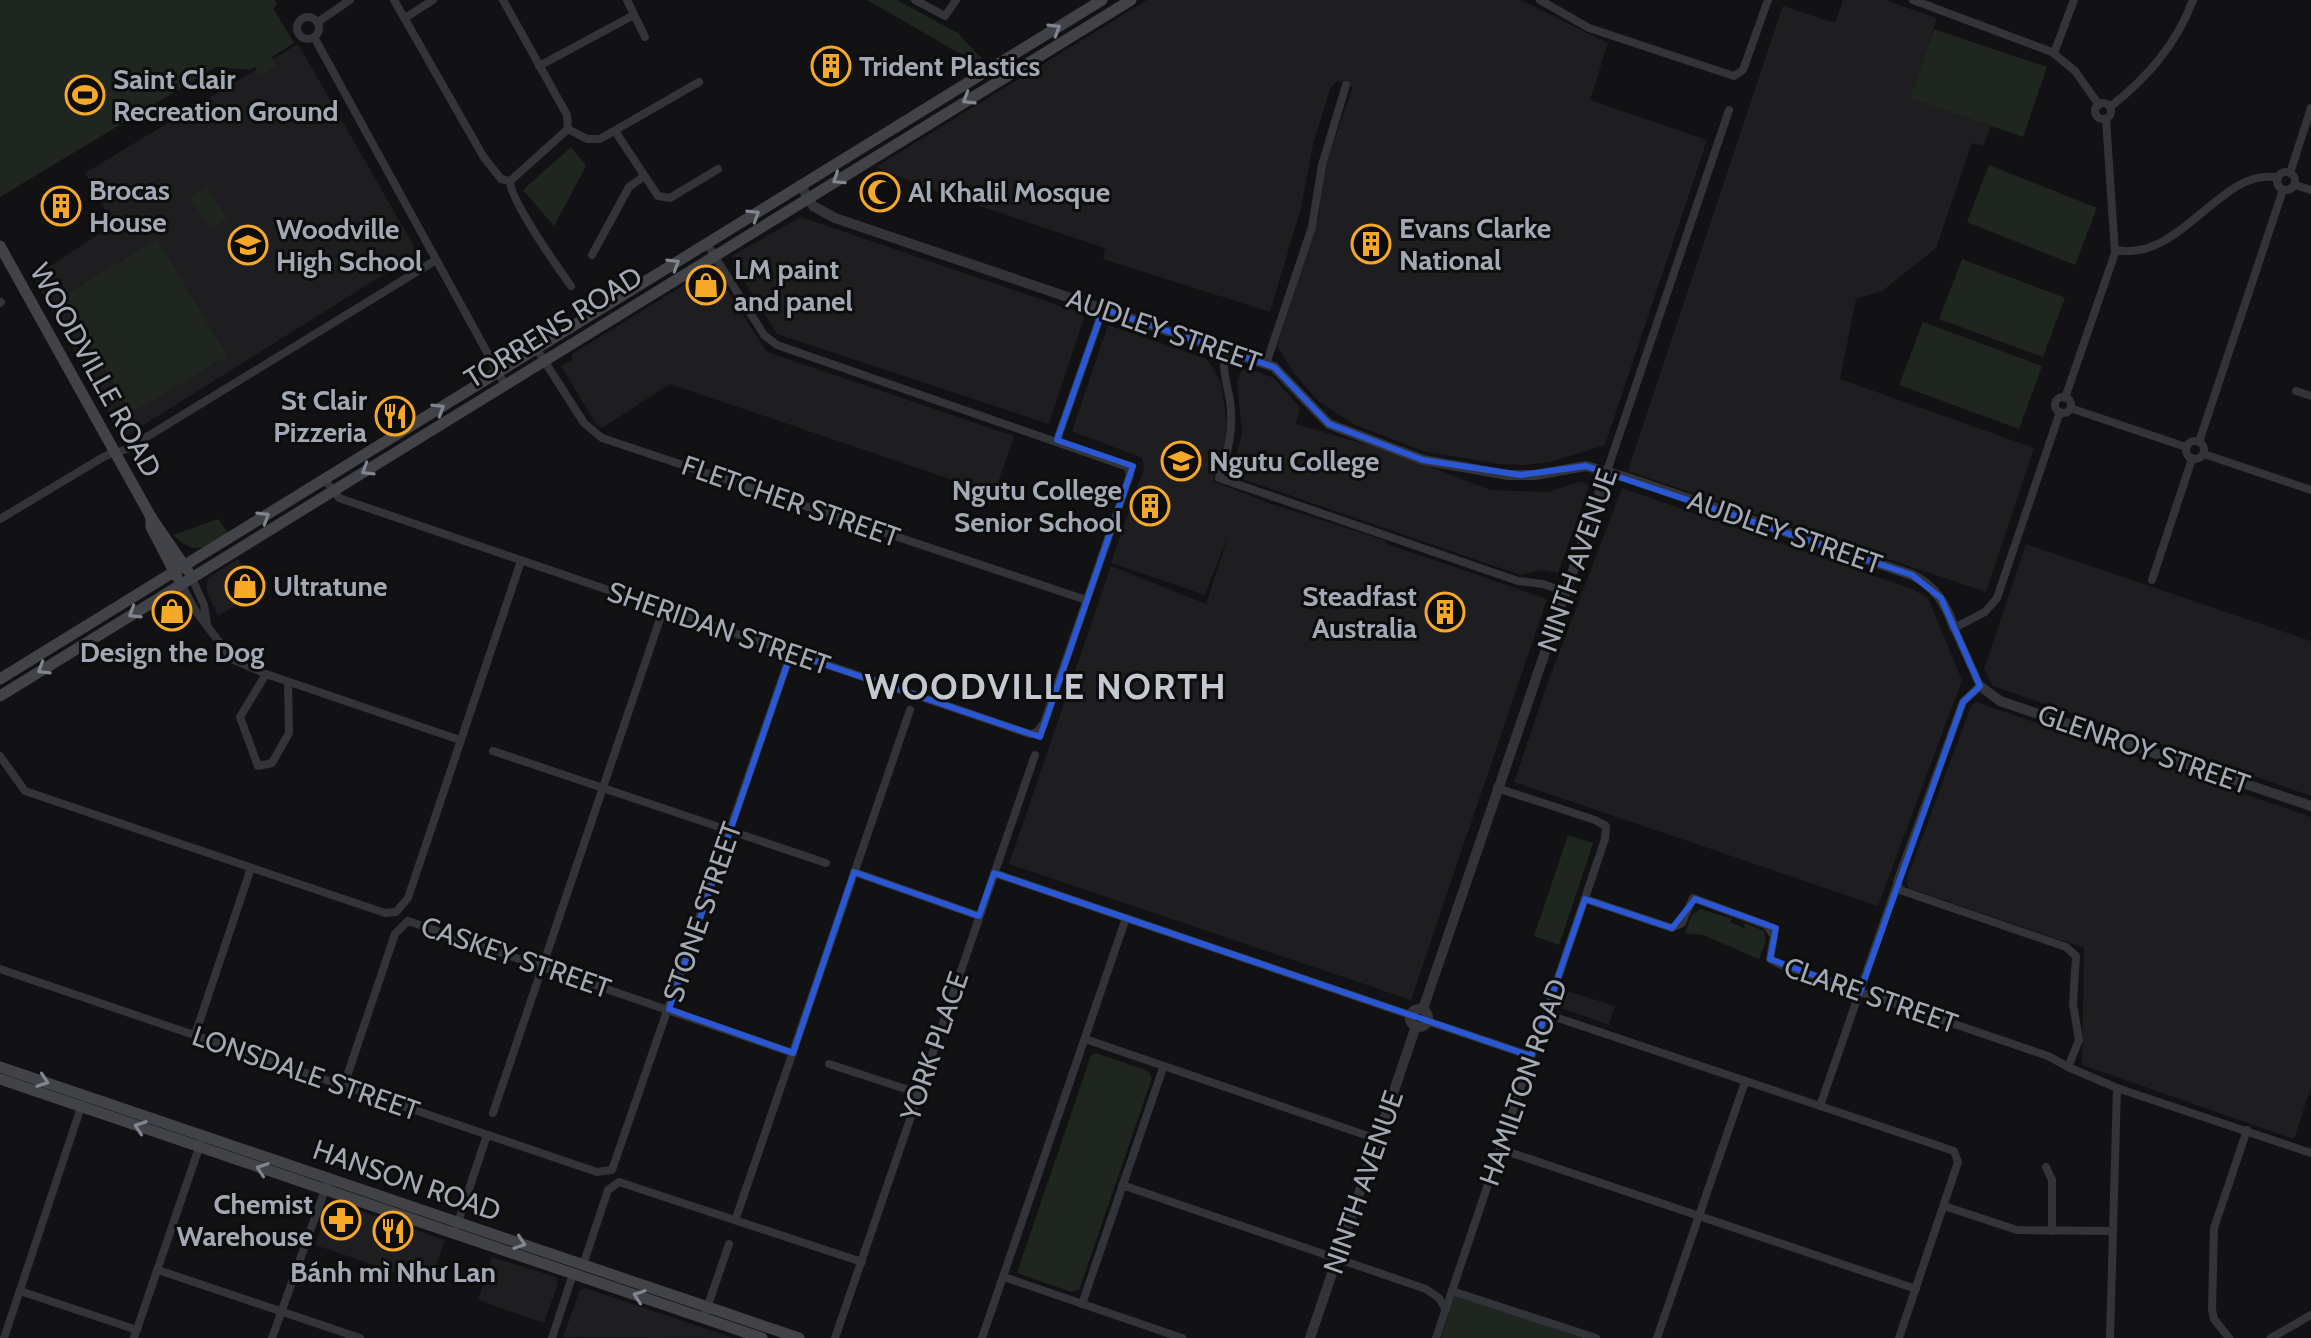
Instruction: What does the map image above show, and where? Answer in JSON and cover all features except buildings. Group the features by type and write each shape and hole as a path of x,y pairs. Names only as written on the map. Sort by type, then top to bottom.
{"main road":[{"name":"TORRENS ROAD","path":"0,696 807,199 864,156 1102,0"},
{"name":"TORRENS ROAD","path":"0,679 801,186 864,156 1131,0"},
{"name":"WOODVILLE ROAD","path":"1,250 151,517 172,545 180,569"},
{"path":"642,284 644,292 653,294"},
{"name":"WOODVILLE ROAD","path":"151,517 151,527 186,581"},
{"path":"172,545 188,554 203,555"},
{"name":"HANSON ROAD","path":"0,1067 324,1191 456,1228"},
{"name":"HANSON ROAD","path":"0,1079 83,1101"},
{"name":"HANSON ROAD","path":"201,1142 329,1179 456,1228 706,1312 799,1338"},
{"name":"HANSON ROAD","path":"706,1312 762,1338"}],"street":[{"path":"318,22 350,0"},
{"path":"394,0 483,156 501,179 510,181"},
{"path":"405,18 433,0"},
{"path":"503,0 567,115 568,129"},
{"path":"627,0 645,37"},
{"path":"915,0 946,16 956,0"},
{"path":"1542,0 1589,28 1737,76 1743,70 1768,0"},
{"path":"1913,0 2054,53 2075,71 2099,105 2110,107"},
{"path":"2054,53 2074,0"},
{"path":"2070,408 2065,398 2116,250 2106,119 2110,115 2110,107 2156,65 2172,44 2193,0"},
{"path":"539,66 634,15"},
{"path":"314,37 300,35 297,25 309,17 318,22"},
{"path":"314,37 319,30 318,22"},
{"path":"314,37 505,385"},
{"path":"568,129 593,140 615,131 699,82"},
{"path":"1266,364 1312,227 1322,165 1346,85"},
{"path":"2099,105 2096,114 2106,119"},
{"path":"2295,185 2290,173 2311,108"},
{"name":"NINTH AVENUE","path":"1423,1009 1729,110"},
{"path":"510,181 568,129"},
{"path":"615,131 658,196 670,198 718,169"},
{"path":"2116,250 2133,253 2160,242 2205,213 2246,179 2265,175 2278,178 2290,173"},
{"path":"592,255 629,187 643,177"},
{"path":"2278,178 2278,186 2283,190"},
{"path":"510,181 513,198 571,286"},
{"path":"2204,454 2199,442 2283,190 2295,185 2311,190"},
{"path":"801,186 807,199"},
{"name":"AUDLEY STREET","path":"807,199 835,218 1266,364 1281,373 1329,424 1423,460 1508,475 1535,475 1576,466 1607,471 1912,575 1924,581 1941,598 1954,628"},
{"path":"707,244 764,335 777,345 1057,440 1103,309"},
{"path":"0,519 114,452 127,449 436,260"},
{"name":"FLETCHER STREET","path":"536,348 584,423 602,438 1086,600"},
{"path":"1226,351 1222,369 1230,401 1231,435 1219,478 1518,581 1543,584 1566,592"},
{"path":"2296,391 2311,396"},
{"path":"1820,1106 1963,702 1980,686 1954,628 1985,612 1997,598 2060,412 2055,402 2065,398"},
{"path":"2060,412 2070,408 2186,447 2199,442"},
{"name":"SHERIDAN STREET","path":"324,479 339,498 1033,734 1044,723 1130,475 1128,467 1057,440"},
{"path":"2186,447 2187,455 2192,459"},
{"path":"2152,580 2192,459 2204,454 2311,490"},
{"path":"0,756 25,791 385,913 396,912 408,898 521,561"},
{"name":"WOODVILLE ROAD","path":"186,581 204,605 207,624 232,659 288,682 460,740"},
{"path":"493,1113 663,610"},
{"name":"STONE STREET","path":"612,1170 791,653"},
{"path":"266,674 240,717 258,766 268,767 272,763 289,733 288,682"},
{"name":"GLENROY STREET","path":"1980,686 2000,701 2311,806"},
{"path":"736,1218 910,710"},
{"path":"493,751 826,863"},
{"name":"YORK PLACE","path":"835,1338 1035,755"},
{"name":"HAMILTON ROAD","path":"1436,1338 1585,899 1606,826 1497,788"},
{"path":"195,1035 251,868"},
{"path":"854,872 979,916"},
{"path":"994,873 1410,1015 1416,1026 1427,1021 1531,1056"},
{"path":"1898,885 2066,947 2076,956 2073,1004 2079,1040 2068,1067"},
{"name":"CLARE STREET","path":"1585,899 1672,928 1682,923 1693,898 1766,925 1774,936 1770,959 1779,964 2048,1056 2117,1088 2311,1153"},
{"path":"982,1338 1126,918"},
{"name":"CASKEY STREET","path":"344,1085 395,934 403,923 415,923 544,965 793,1053"},
{"name":"LONSDALE STREET","path":"0,969 597,1172 612,1170"},
{"path":"1410,1015 1414,1010 1423,1009 1427,1021"},
{"path":"1546,1014 1948,1149 1958,1156 1899,1338"},
{"name":"NINTH AVENUE","path":"1310,1338 1416,1026"},
{"path":"1085,1039 1377,1139"},
{"path":"829,1064 918,1093"},
{"path":"1082,1304 1163,1068"},
{"path":"1657,1338 1745,1082"},
{"path":"2110,1338 2117,1088"},
{"path":"4,1338 83,1101"},
{"path":"2229,1338 2214,1319 2212,1309 2213,1235 2247,1130"},
{"path":"456,1228 487,1135"},
{"path":"20,1291 136,1334 201,1142"},
{"path":"1500,1149 1916,1289"},
{"path":"2046,1167 2052,1180 2052,1231"},
{"path":"272,1338 329,1179"},
{"path":"552,1338 608,1190 615,1183 631,1184 862,1262"},
{"path":"1122,1185 1426,1289 1439,1298 1446,1310"},
{"path":"1944,1206 2006,1228 2112,1231"},
{"path":"706,1312 729,1244"},
{"path":"158,1270 360,1338"},
{"path":"1004,1277 1182,1338"},
{"path":"1452,1291 1596,1338"},
{"path":"2271,1338 2311,1315"}],"highlighted area":[{"path":"1103,309 1274,367 1329,424 1423,460 1521,475 1586,466 1912,575 1941,598 1980,686 1963,702 1860,992 1770,959 1776,928 1695,899 1672,928 1585,899 1531,1056 994,873 979,916 854,872 793,1053 669,1009 791,653 1040,737 1133,466 1057,440"}],"shaded area":[{"name":"Saint Clair Recreation Ground","path":"0,0 275,0 277,5 273,8 294,43 272,57 276,65 260,75 255,67 250,70 216,67 0,197"},
{"path":"867,0 897,0 958,33 983,60 978,64"},
{"path":"1147,0 1521,0 1608,43 1590,100 1707,140 1605,445 1551,462 1523,465 1498,464 1423,451 1353,424 1318,401 1294,373 1277,346 1319,216 1324,169 1353,87 1337,81 1330,89 1313,145 1301,208 1270,312 1103,259 1105,248 926,188 876,167"},
{"path":"1843,0 1885,0 1937,18 1911,98 1991,126 1983,146 1972,143 1936,248 1882,291 1856,299 1840,379 2034,448 1986,592 1628,471 1783,6 1835,23"},
{"path":"1934,29 2047,67 2023,137 1910,98"},
{"name":"Woodville High School","path":"298,44 418,253 123,438 33,277 113,225 85,173"},
{"path":"571,147 586,166 554,226 523,190"},
{"path":"1989,165 2097,208 2075,265 1967,222"},
{"path":"207,187 227,219 210,229 190,197"},
{"path":"801,217 1081,313 1084,318 1049,424 777,334 732,262 733,255"},
{"path":"157,239 227,356 131,413 62,297"},
{"path":"1962,259 2065,298 2043,357 1939,319"},
{"path":"710,269 715,272 767,352 1014,436 994,494 670,384 602,428 596,424 561,366 572,360 572,354"},
{"path":"1923,322 2042,366 2019,429 1899,385"},
{"path":"1108,325 1207,359 1221,382 1227,423 1225,444 1213,481 1547,599 1411,1000 1009,864 1111,566 1206,604 1230,530 1205,595 1111,563 1144,468 1142,458 1072,431"},
{"path":"1243,367 1274,378 1300,408 1296,424 1392,452 1490,490 1548,492 1582,481 1589,486 1558,573 1542,570 1520,575 1231,475 1242,433 1237,381"},
{"path":"1622,488 1912,589 1928,598 1962,680 1878,906 1514,782 1546,687"},
{"path":"218,519 228,533 206,546 188,546 173,535"},
{"path":"2026,544 2311,641 2311,796 1993,686 1984,669"},
{"path":"238,559 259,591 218,616 206,589 208,578"},
{"path":"1976,702 2311,817 2311,1087 2294,1139 2082,1065 2084,948 1909,888 1906,881 1971,706"},
{"path":"1568,835 1593,843 1559,945 1534,936"},
{"path":"1701,909 1732,919 1730,922 1744,928 1745,923 1764,931 1766,941 1759,959 1703,935 1685,933 1692,914"},
{"path":"1564,990 1615,1006 1609,1025 1561,1008"},
{"path":"1096,1053 1148,1071 1152,1078 1079,1290 1071,1292 1017,1273 1091,1055"},
{"path":"334,1202 445,1240 430,1284 315,1245 329,1205"},
{"path":"492,1257 556,1277 558,1283 544,1323 478,1300"},
{"path":"585,1288 733,1338 563,1337 580,1290"},
{"path":"1455,1295 1582,1338 1441,1338"}],"place":[{"name":"Trident Plastics","path":"831,66"},
{"name":"Saint Clair Recreation Ground","path":"85,95"},
{"name":"Al Khalil Mosque","path":"880,192"},
{"name":"Brocas House","path":"61,206"},
{"name":"Evans Clarke National","path":"1371,244"},
{"name":"Woodville High School","path":"248,245"},
{"name":"LM paint and panel","path":"706,285"},
{"name":"St Clair Pizzeria","path":"395,416"},
{"name":"Ngutu College","path":"1181,461"},
{"name":"Ngutu College Senior School","path":"1150,506"},
{"name":"Ultratune","path":"245,586"},
{"name":"Design the Dog","path":"172,611"},
{"name":"Steadfast Australia","path":"1445,612"},
{"name":"Chemist Warehouse","path":"341,1220"},
{"name":"Bánh mì Như Lan","path":"393,1231"}],"district":[{"name":"WOODVILLE NORTH","path":"1046,686"}]}
